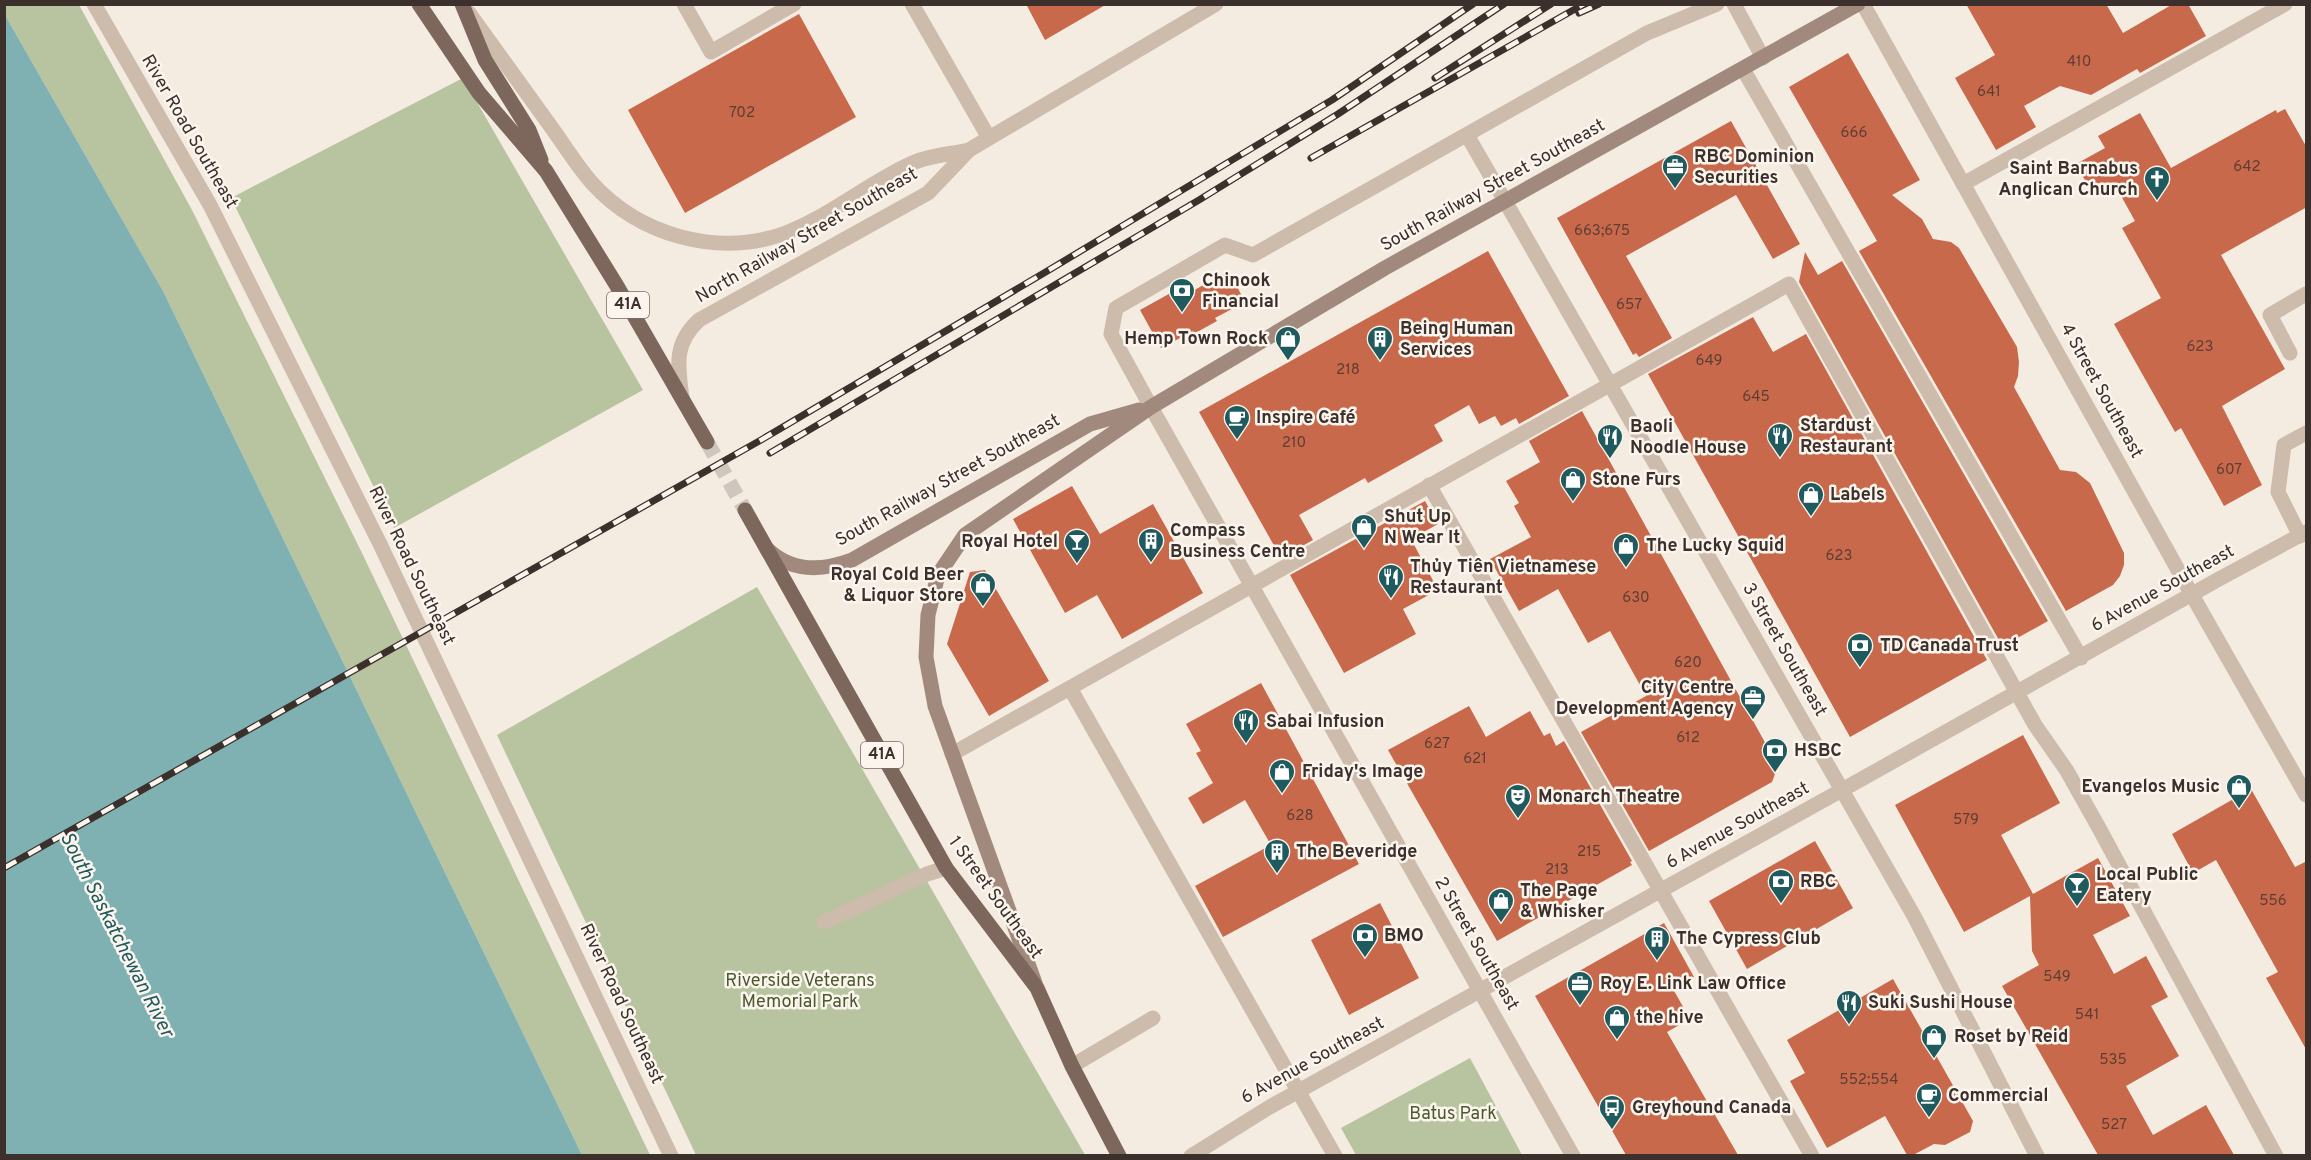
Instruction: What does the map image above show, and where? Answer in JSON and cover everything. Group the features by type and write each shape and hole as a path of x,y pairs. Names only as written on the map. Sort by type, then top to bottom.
{"main road":[{"name":"41A","path":"419,4 479,93 546,171 617,286 707,442"},
{"name":"41A","path":"462,4 485,60 529,130 546,171"},
{"name":"South Railway Street Southeast","path":"1037,988 935,706 926,657 928,615 938,576 965,535 1151,407 1385,268 1858,4"},
{"name":"South Railway Street Southeast","path":"767,548 786,563 802,568 833,567 852,560 1086,426 1151,407"},
{"name":"1 Street Southeast","path":"745,510 946,868 1037,988 1072,1066 1119,1155"}],"street":[{"name":"River Road Southeast","path":"94,4 221,226 380,544 671,1155"},
{"name":"North Railway Street Southeast","path":"462,4 591,182 630,216 652,228 681,237 731,242 784,233 916,161 969,150"},
{"path":"684,4 711,52 794,4"},
{"path":"912,4 988,138"},
{"name":"North Railway Street Southeast","path":"682,398 678,367 679,352 687,333 699,320 928,193 969,150 1216,4"},
{"name":"2 Street Southeast","path":"1573,1155 1111,334 1116,308 1225,245 1253,255 1647,33 1717,4"},
{"path":"1734,4 1763,58"},
{"name":"4 Street Southeast","path":"1863,4 2192,595 2301,773 2307,795"},
{"path":"1963,184 2285,4"},
{"path":"1743,69 2081,658"},
{"name":"3 Street Southeast","path":"1467,135 1914,916 2037,1155"},
{"path":"952,754 1789,284 2035,725 2067,771 2094,819 2276,1155"},
{"path":"2290,353 2271,315 2307,294"},
{"path":"2303,534 2277,492 2284,445 2307,433"},
{"path":"1430,485 1812,1155"},
{"name":"6 Avenue Southeast","path":"1191,1155 1299,1091 2303,534"},
{"path":"1070,688 1335,1155"},
{"path":"824,922 927,874 946,868"},
{"path":"1072,1066 1153,1018"}],"green space":[{"path":"4,5 79,5 192,210 362,553 650,1155 582,1155 163,291 5,15"},
{"path":"463,78 643,390 394,528 231,198"},
{"name":"Riverside Veterans Memorial Park","path":"757,587 1085,1155 696,1155 497,735"},
{"name":"Batus Park","path":"1470,1058 1522,1155 1356,1155 1341,1128"}],"water":[{"name":"South Saskatchewan River","path":"5,15 163,291 582,1155 5,1155"}],"building":[{"path":"1026,4 1107,4 1045,40"},
{"path":"1966,4 2106,4 2123,33 2173,4 2188,4 2206,36 2140,73 2137,69 2091,95 2060,86 2024,106 2036,127 1996,150 1955,78 1995,55"},
{"path":"799,14 856,117 685,213 628,110"},
{"path":"1848,53 1920,180 1892,195 1922,219 1933,239 1951,242 1959,248 2017,347 2018,376 2014,387 2060,470 2076,472 2090,483 2124,553 2124,565 2113,585 2066,611 1859,251 1877,241 1789,87"},
{"path":"2285,109 2307,148 2307,207 2221,255 2285,369 2222,406 2262,485 2224,506 2181,428 2175,432 2114,324 2161,298 2122,228 2135,221 2115,185 2094,197 2076,164 2105,148 2098,136 2140,113 2171,168 2276,110 2277,113"},
{"path":"1731,121 1800,244 1773,259 1736,195 1626,256 1672,338 1639,357 1636,353 1633,355 1557,218"},
{"path":"1488,251 1569,396 1519,424 1516,418 1501,426 1495,416 1479,424 1469,405 1434,425 1443,441 1368,483 1365,478 1299,515 1313,540 1281,558 1199,412"},
{"path":"1805,252 1818,275 1842,261 2048,621 2012,641 2000,642 1799,282"},
{"name":"Chinook Financial","path":"1229,271 1245,302 1215,318 1217,321 1190,336 1188,334 1161,348 1140,310 1185,285 1189,293"},
{"path":"1753,317 1773,352 1806,334 1987,660 1850,737 1648,374"},
{"path":"1582,411 1778,766 1772,782 1649,851 1581,732 1646,696 1610,631 1588,643 1558,589 1519,611 1490,559 1531,537 1514,506 1519,503 1506,481 1540,462 1529,441"},
{"path":"1072,486 1100,534 1153,504 1203,593 1122,639 1097,595 1065,613 1013,519"},
{"path":"1425,501 1438,524 1411,539 1438,590 1403,609 1416,634 1344,673 1290,575"},
{"name":"Royal Cold Beer & Liquor Store","path":"985,570 1049,681 989,716 947,644 970,572"},
{"path":"1261,683 1359,864 1223,937 1195,886 1271,845 1245,800 1203,824 1188,798 1213,783 1196,753 1201,751 1186,724"},
{"path":"1469,706 1486,737 1530,711 1544,736 1550,733 1556,746 1564,741 1632,861 1630,862 1632,865 1497,941 1388,750"},
{"path":"2023,735 2060,803 2001,835 2033,894 2098,858 2130,916 2093,935 2114,974 2146,956 2168,997 2151,1006 2179,1056 2126,1086 2153,1135 2206,1105 2234,1155 2098,1155 2002,986 2039,965 2032,951 2030,896 1964,932 1895,805"},
{"path":"2251,789 2295,867 2307,861 2307,1051 2266,978 2278,972 2216,860 2193,873 2172,834"},
{"name":"RBC","path":"1815,841 1853,908 1747,969 1709,901"},
{"name":"BMO","path":"1380,903 1419,978 1349,1015 1311,940"},
{"path":"1664,923 1694,977 1673,989 1690,1019 1667,1032 1738,1155 1626,1155 1535,996"},
{"path":"1893,979 1973,1121 1970,1132 1945,1145 1934,1144 1913,1155 1907,1155 1885,1116 1827,1148 1790,1081 1805,1073 1787,1040"}],"tunnel":[{"path":"707,442 745,510"}],"railway":[{"path":"4,868 761,440 1332,100 1473,4"},
{"path":"770,453 1199,200 1338,114 1504,4"},
{"path":"1435,78 1551,4"},
{"path":"1311,158 1584,4"},
{"path":"1579,13 1599,4"}],"place":[{"name":"RBC Dominion Securities","path":"1675,190"},
{"name":"Saint Barnabus Anglican Church","path":"2157,202"},
{"name":"Chinook Financial","path":"1182,314"},
{"name":"Hemp Town Rock","path":"1288,362"},
{"name":"Being Human Services","path":"1380,362"},
{"name":"Inspire Café","path":"1237,441"},
{"name":"Stardust Restaurant","path":"1780,459"},
{"name":"Baoli Noodle House","path":"1610,460"},
{"name":"Stone Furs","path":"1573,503"},
{"name":"Labels","path":"1811,518"},
{"name":"Shut Up N Wear It","path":"1364,550"},
{"name":"Compass Business Centre","path":"1151,564"},
{"name":"Royal Hotel","path":"1077,565"},
{"name":"The Lucky Squid","path":"1626,569"},
{"name":"Thủy Tiên Vietnamese Restaurant","path":"1391,600"},
{"name":"Royal Cold Beer & Liquor Store","path":"983,608"},
{"name":"TD Canada Trust","path":"1860,669"},
{"name":"City Centre Development Agency","path":"1753,721"},
{"name":"Sabai Infusion","path":"1246,745"},
{"name":"HSBC","path":"1775,774"},
{"name":"Friday's Image","path":"1282,795"},
{"name":"Evangelos Music","path":"2239,810"},
{"name":"Monarch Theatre","path":"1518,820"},
{"name":"The Beveridge","path":"1277,875"},
{"name":"RBC","path":"1781,905"},
{"name":"Local Public Eatery","path":"2077,908"},
{"name":"The Page & Whisker","path":"1501,924"},
{"name":"BMO","path":"1365,959"},
{"name":"The Cypress Club","path":"1657,962"},
{"name":"Roy E. Link Law Office","path":"1580,1007"},
{"name":"Suki Sushi House","path":"1849,1026"},
{"name":"the hive","path":"1617,1041"},
{"name":"Roset by Reid","path":"1934,1060"},
{"name":"Commercial","path":"1929,1119"},
{"name":"Greyhound Canada","path":"1612,1131"}]}
